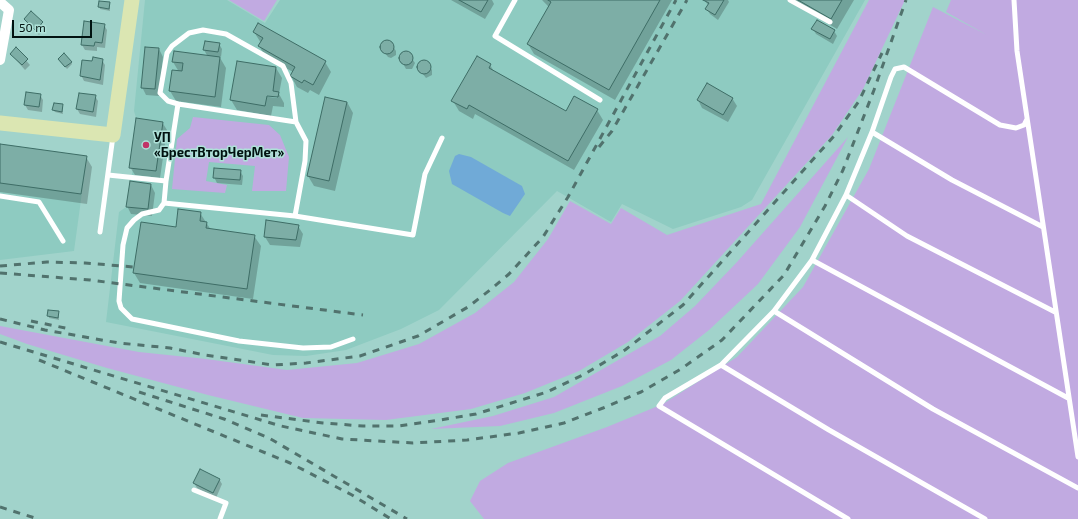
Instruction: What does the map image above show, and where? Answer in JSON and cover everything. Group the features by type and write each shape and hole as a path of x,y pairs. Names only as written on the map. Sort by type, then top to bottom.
{"street":[{"path":"0,123 114,135 132,0"},
{"path":"0,2 8,10 0,60"}],"lane":[{"path":"516,0 495,36 600,100"},
{"path":"790,0 830,22"},
{"path":"1014,0 1017,51 1028,118 1055,312 1078,456"},
{"path":"296,122 178,104 168,101 160,92 167,53 172,46 189,33 203,30 226,34 283,66 291,83 296,122 306,141 305,161 296,216"},
{"path":"848,519 659,406 665,398 721,364 774,311 812,260 846,195 872,132 895,69 904,67 1000,125 1016,128 1024,125 1028,118"},
{"path":"178,104 164,202 159,210 142,214 127,228 123,245 119,301 121,308 132,319 239,341 302,348 331,346 353,339"},
{"path":"872,132 952,180 1043,227"},
{"path":"100,232 114,135"},
{"path":"164,202 296,216 413,235 425,174 442,138"},
{"path":"108,175 166,181"},
{"path":"846,195 907,236 1055,312"},
{"path":"0,196 39,202 63,240"},
{"path":"812,260 1068,398"},
{"path":"774,311 933,409 1078,488"},
{"path":"721,364 829,430 985,519"},
{"path":"194,490 226,503 220,519"}],"shaded area":[{"path":"145,0 227,0 265,23 280,0 865,0 752,200 741,207 673,229 622,204 611,222 557,191 439,310 401,329 346,350 306,356 273,355 106,322 119,212 126,207 133,168 129,168 136,118 134,111"},
{"path":"229,0 277,0 264,21"},
{"path":"869,0 905,0 863,89 832,135 680,301 628,342 579,371 525,393 471,409 386,420 303,418 107,368 27,344 0,334 0,326 139,352 287,370 357,363 419,344 475,313 514,282 548,239 570,201 611,224 621,208 667,235 761,204"},
{"path":"951,0 1078,0 1078,519 484,519 470,501 480,481 508,463 607,427 663,404 737,357 803,287 869,169 933,7 987,35 946,12"},
{"path":"193,117 269,125 280,135 289,157 286,191 252,191 255,166 209,162 206,181 227,185 225,193 172,189 177,139 190,128"},
{"path":"848,137 800,227 758,284 709,330 671,360 622,386 554,413 500,426 431,429 493,416 554,397 660,336 695,306 737,262"},
{"path":"0,144 87,156 74,251 0,260"}],"water":[{"path":"459,154 471,157 522,186 525,194 510,216 452,184 449,171 455,156"}],"building":[{"path":"459,0 488,0 481,12"},
{"path":"548,0 660,0 609,90 527,44 551,2"},
{"path":"703,0 724,0 715,15 705,9 709,3"},
{"path":"798,0 842,0 831,19"},
{"path":"99,1 110,2 109,9 98,7"},
{"path":"31,11 43,22 35,30 24,19"},
{"path":"817,20 835,30 830,39 811,29"},
{"path":"84,21 105,24 102,43 95,42 94,46 81,45"},
{"path":"258,23 326,61 313,85 304,80 302,83 290,76 295,67 258,46 263,38 253,32"},
{"path":"387,40 392,42 394,47 392,52 387,54 382,52 380,47 382,42"},
{"path":"205,41 220,43 218,52 203,50"},
{"path":"16,47 28,59 22,65 10,54"},
{"path":"145,47 159,48 155,89 141,88"},
{"path":"174,51 220,57 215,97 169,91 172,70 182,71 183,63 172,62"},
{"path":"406,51 411,53 413,58 411,63 406,65 401,63 399,58 401,53"},
{"path":"64,53 72,62 65,67 58,59"},
{"path":"477,56 491,64 489,68 566,111 574,96 598,109 568,161 469,105 467,109 451,101"},
{"path":"93,57 103,59 100,80 80,76 82,60 92,61"},
{"path":"424,60 429,62 431,67 429,72 424,74 419,72 417,67 419,62"},
{"path":"237,61 276,67 273,91 279,92 278,97 267,96 265,106 230,100"},
{"path":"707,83 733,98 723,115 697,100"},
{"path":"26,92 41,94 39,107 24,105"},
{"path":"79,93 96,95 93,112 76,109"},
{"path":"325,97 347,102 329,181 307,176"},
{"path":"54,103 63,104 62,112 52,110"},
{"name":"УП «БрестВторЧерМет»","path":"136,118 163,122 156,171 129,168"},
{"path":"0,144 87,156 81,194 0,183"},
{"path":"214,168 241,170 240,180 213,178"},
{"path":"130,181 151,184 148,209 126,207"},
{"path":"178,209 201,212 200,221 207,222 206,228 255,235 247,289 133,273 141,222 176,227"},
{"path":"266,220 299,225 296,240 264,237"},
{"path":"48,310 59,311 58,318 47,316"},
{"path":"200,469 220,479 213,493 193,483"}],"railway":[{"path":"0,319 45,330 119,343 170,348 205,355 273,365 306,363 360,356 418,336 468,307 490,290 509,274 543,237 568,197 676,0"},
{"path":"599,147 612,131 687,0"},
{"path":"0,342 281,426 342,439 413,443 467,440 519,433 564,423 641,392 681,369 722,340 784,275 825,206 843,170 874,90 906,0"},
{"path":"261,415 323,423 363,426 398,426 476,414 547,392 583,375 625,350 683,305 834,136 859,101 882,53"},
{"path":"0,266 47,262 134,267"},
{"path":"0,273 90,280 363,315"},
{"path":"31,321 70,329"},
{"path":"39,360 290,463 352,495 391,519"},
{"path":"139,392 224,419 269,438 407,519"},
{"path":"0,507 38,519"}],"place":[{"name":"УП «БрестВторЧерМет»","path":"146,145"}]}
